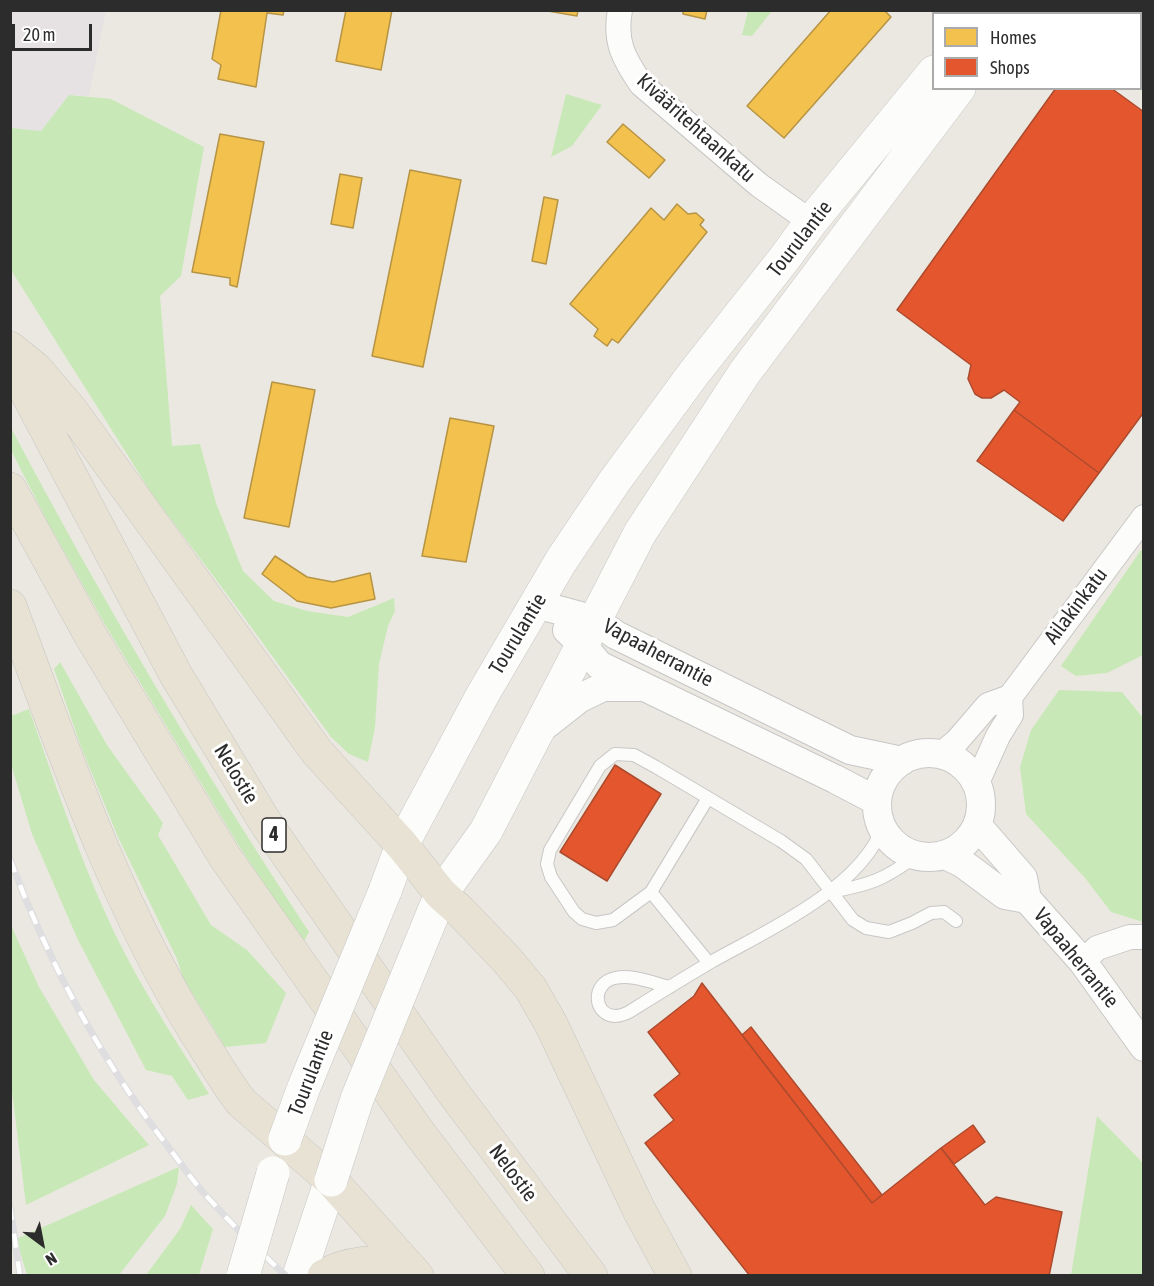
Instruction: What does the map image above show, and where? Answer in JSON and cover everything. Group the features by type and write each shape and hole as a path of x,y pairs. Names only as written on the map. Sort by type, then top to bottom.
{"highway":[{"path":"10,348 36,369 71,410 317,752 402,845 441,894 507,960 531,989 551,1024 639,1210 675,1275"},
{"name":"Nelostie","path":"10,361 176,675 267,825 452,1091 591,1275"},
{"path":"10,489 92,638 225,857 417,1130 528,1275"},
{"path":"10,606 98,841 126,905 168,985 241,1102 331,1180 411,1269"},
{"path":"324,1275 363,1262 411,1269"}],"main road":[{"name":"Tourulantie","path":"243,1275 273,1173 304,1086 402,845 483,694 561,561 614,482 694,373 784,260 811,222 932,73"},
{"name":"Tourulantie","path":"299,1275 357,1099 441,894 486,831 640,533 745,372 957,90"}],"street":[{"name":"Kivääritehtaankatu","path":"620,10 618,42 628,65 641,84 759,185 811,222"},
{"name":"Ailakinkatu","path":"940,754 957,741 988,705 1010,697 1143,517"},
{"name":"Vapaaherrantie","path":"536,604 589,632 626,640 850,750 902,761"},
{"name":"Vapaaherrantie","path":"589,632 599,665 877,801"},
{"name":"Vapaaherrantie","path":"536,732 580,698 603,687 641,687"},
{"name":"Ailakinkatu","path":"976,785 998,736 1011,715 1010,697"},
{"path":"940,754 955,761 968,771 976,785 980,801 977,825 969,838 958,848 945,855 916,856 902,850 882,829 878,817 877,801 880,785 889,771 902,761 917,755 940,754"},
{"name":"Vapaaherrantie","path":"977,825 1023,878 1028,899 1083,962 1143,1047"},
{"name":"Vapaaherrantie","path":"945,855 962,863 1005,895 1028,899"},
{"path":"1083,962 1097,948 1130,937 1143,937"}],"lane":[{"path":"708,798 651,892 613,920 596,923 582,919 574,912 551,878 547,864 550,850 600,766 615,754 634,755 708,798 781,841 806,859 853,920 866,928 889,932 931,913 944,912 956,921"},
{"path":"670,987 626,977 613,978 604,982 598,990 597,1000 609,1015 617,1016 629,1012 670,987 709,963 794,916 830,892 876,844 882,829"},
{"path":"830,892 872,884 916,856"},
{"path":"651,892 709,963"}],"shaded area":[{"path":"11,11 106,11 89,96 69,95 41,131 11,128"}],"green space":[{"path":"748,11 772,11 752,36 742,35"},
{"path":"566,94 602,105 572,146 551,157"},
{"path":"69,95 111,99 204,147 181,276 160,296 172,446 200,444 216,503 243,571 274,601 307,611 348,617 394,598 395,611 388,626 379,664 375,727 368,762 349,754 331,737 152,494 11,270 11,128 41,131"},
{"path":"10,426 80,555 154,683 309,932 303,943 239,846 107,628 47,521 11,450"},
{"path":"1141,550 1144,552 1143,655 1107,673 1076,676 1061,666"},
{"path":"60,662 107,745 163,823 158,835 211,925 247,950 286,993 266,1043 225,1047 183,978 177,959 118,837 81,747 54,669"},
{"path":"1059,690 1122,692 1143,718 1143,922 1111,912 1085,878 1026,814 1020,767 1031,730"},
{"path":"29,709 71,828 120,944 163,1020 209,1094 188,1100 172,1076 146,1070 78,940 32,834 11,764 11,716"},
{"path":"10,923 39,987 94,1080 149,1145 26,1205 10,1075"},
{"path":"1097,1116 1143,1163 1143,1275 1071,1275"},
{"path":"179,1167 177,1184 165,1216 119,1275 27,1275 16,1239"},
{"path":"191,1205 213,1229 199,1275 146,1275 180,1229"}],"building: Homes":[{"path":"221,10 284,10 283,15 267,13 256,87 218,79 221,65 212,59"},
{"path":"346,10 392,10 381,70 336,61"},
{"path":"542,10 578,10 577,16"},
{"path":"683,10 707,10 705,19 683,14"},
{"path":"831,10 884,10 891,17 784,138 747,106"},
{"path":"623,124 665,160 649,178 607,142"},
{"path":"220,134 264,142 237,287 230,285 230,278 192,272"},
{"path":"410,170 461,180 423,367 372,356"},
{"path":"340,174 362,178 353,228 331,224"},
{"path":"544,197 558,200 546,264 532,261"},
{"path":"677,204 688,214 696,213 704,220 700,225 707,232 618,343 612,339 607,346 594,336 598,329 570,304 651,208 664,220"},
{"path":"272,382 315,390 289,527 244,518"},
{"path":"450,418 494,426 466,562 422,556"},
{"path":"275,556 307,577 333,582 370,573 375,599 331,608 297,601 262,574"}],"building: Shops":[{"path":"1111,10 1144,10 1144,51 1142,50 1142,12 1110,12"},
{"path":"1055,90 1114,90 1144,112 1144,412 1099,473 1014,410 1020,402 1004,390 991,398 982,398 975,394 968,379 971,365 897,310"},
{"path":"1014,410 1099,473 1063,521 977,461"},
{"path":"615,765 661,794 607,881 560,852"},
{"path":"702,983 872,1203 941,1148 985,1205 996,1197 1062,1212 1049,1276 750,1276 645,1143 674,1120 654,1095 680,1074 648,1032 694,996"},
{"path":"751,1027 882,1195 872,1203 742,1035"},
{"path":"973,1125 985,1142 954,1164 941,1148"}],"railway":[{"path":"10,859 60,975 123,1084 201,1190 286,1276"},
{"path":"10,1206 20,1276"}]}
